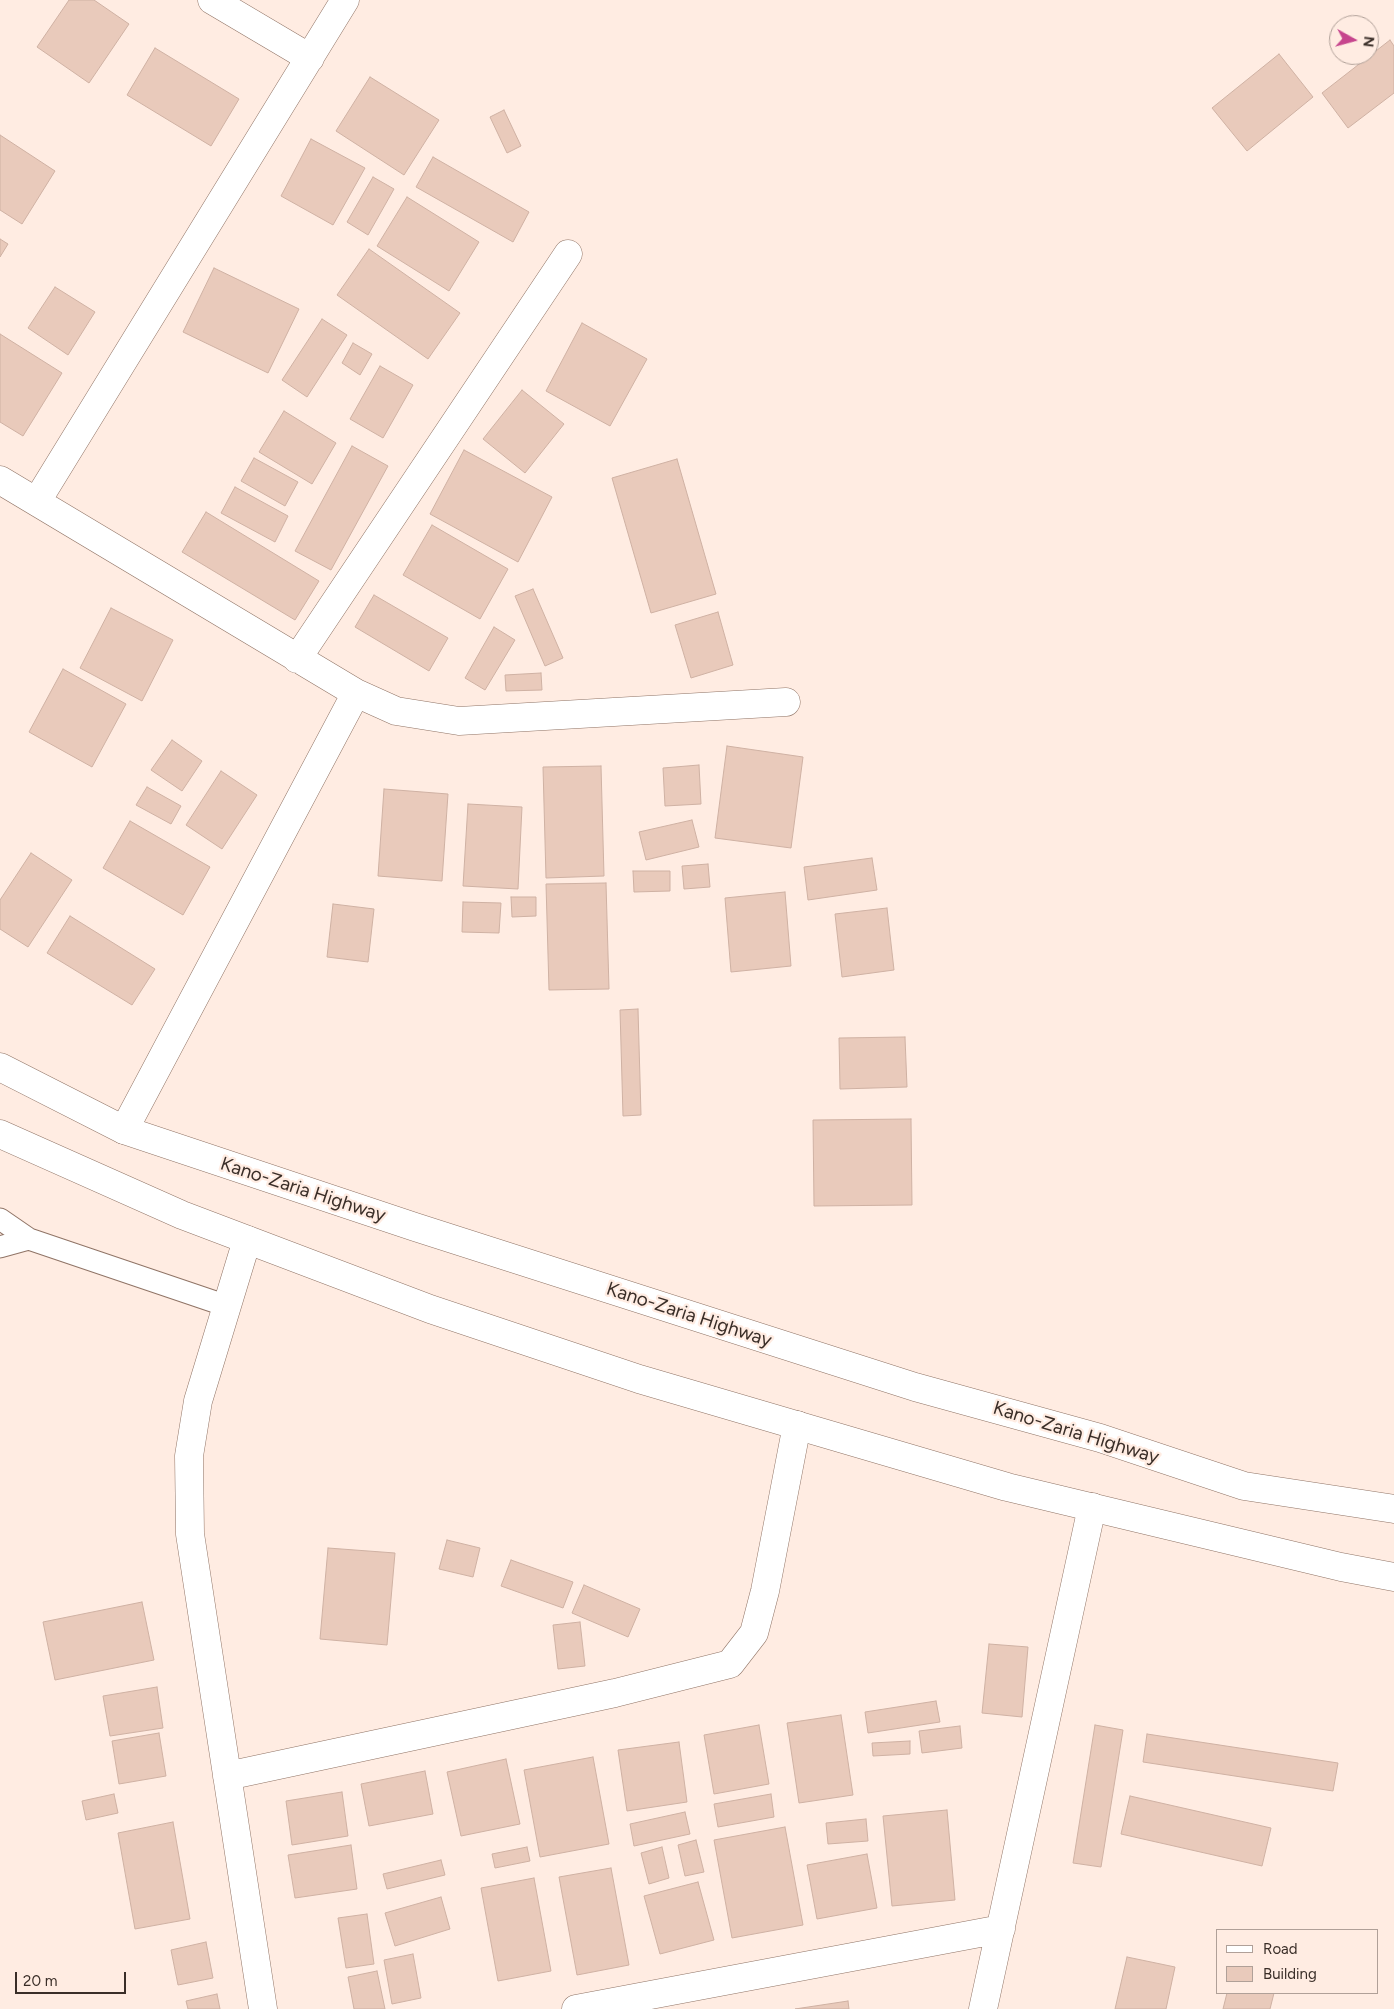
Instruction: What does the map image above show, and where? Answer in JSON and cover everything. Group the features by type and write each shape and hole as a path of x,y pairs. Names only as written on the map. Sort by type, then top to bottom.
{"main road":[{"path":"212,0 310,58"},
{"path":"38,501 346,0"},
{"path":"297,659 568,254"},
{"path":"0,480 38,501 356,694 396,711 459,721 786,702"},
{"path":"124,1130 356,694"},
{"name":"Kano-Zaria Highway","path":"0,1067 124,1130 415,1227 915,1387 1100,1438 1244,1486 1394,1509"},
{"path":"0,1134 182,1215 247,1240 430,1309 639,1379 1007,1487 1341,1567 1394,1577"},
{"path":"247,1240 198,1401 189,1456 190,1534 263,2009"},
{"path":"227,1776 615,1693 730,1664 754,1633 797,1425"},
{"path":"983,2009 1092,1507"},
{"path":"576,2009 1001,1929"}],"lane":[{"path":"0,1219 30,1239 227,1306"},
{"path":"0,1247 30,1239"}],"building":[{"path":"69,0 94,0 129,24 89,83 37,47"},
{"path":"1390,40 1394,46 1394,93 1348,128 1322,93 1358,65 1379,65 1379,49"},
{"path":"155,48 239,99 211,146 127,95"},
{"path":"1279,54 1313,97 1247,151 1212,108"},
{"path":"370,77 439,120 404,175 336,131"},
{"path":"504,110 521,146 507,153 490,117"},
{"path":"0,135 55,171 22,224 0,210"},
{"path":"311,139 365,168 333,225 281,196"},
{"path":"433,157 529,212 513,242 416,187"},
{"path":"373,177 394,189 368,235 347,222"},
{"path":"407,197 479,242 449,291 377,246"},
{"path":"0,239 8,244 0,257"},
{"path":"369,249 460,313 428,359 337,295"},
{"path":"214,268 299,309 268,373 183,332"},
{"path":"55,287 95,312 68,355 28,328"},
{"path":"322,319 347,335 307,397 282,380"},
{"path":"582,323 647,359 610,426 546,391"},
{"path":"0,334 62,373 23,436 0,422"},
{"path":"353,343 372,354 360,375 342,363"},
{"path":"380,366 413,385 383,438 350,419"},
{"path":"522,390 564,424 525,473 483,439"},
{"path":"284,411 336,443 312,484 259,452"},
{"path":"352,446 388,466 331,570 295,551"},
{"path":"464,450 552,497 518,562 430,514"},
{"path":"254,458 298,482 285,506 241,481"},
{"path":"677,459 716,594 651,613 612,478"},
{"path":"235,487 288,516 275,542 221,513"},
{"path":"206,512 319,581 295,620 182,552"},
{"path":"432,525 508,569 480,619 403,575"},
{"path":"533,589 563,658 545,666 515,596"},
{"path":"374,595 448,638 429,671 355,627"},
{"path":"111,608 173,640 142,701 80,668"},
{"path":"718,612 733,665 691,678 675,625"},
{"path":"494,627 515,640 485,690 465,678"},
{"path":"63,669 126,704 92,767 29,732"},
{"path":"541,673 542,690 506,691 505,675"},
{"path":"172,740 202,761 182,791 151,770"},
{"path":"727,746 803,757 791,848 715,838"},
{"path":"699,765 701,804 665,806 663,768"},
{"path":"601,766 604,876 546,878 543,767"},
{"path":"221,771 257,795 222,849 186,825"},
{"path":"147,787 181,806 171,824 136,805"},
{"path":"384,789 448,794 442,881 378,876"},
{"path":"468,804 522,807 518,889 463,886"},
{"path":"692,820 699,847 646,860 639,832"},
{"path":"130,821 210,867 183,915 103,868"},
{"path":"31,853 72,880 28,947 0,929 0,900"},
{"path":"872,858 877,890 808,900 804,867"},
{"path":"708,864 710,887 684,889 682,866"},
{"path":"633,871 670,871 670,891 634,892"},
{"path":"606,883 609,989 549,990 546,884"},
{"path":"785,892 791,966 731,972 725,898"},
{"path":"511,897 536,897 536,916 512,917"},
{"path":"463,902 501,903 499,933 462,932"},
{"path":"333,904 374,909 368,962 327,957"},
{"path":"887,908 894,970 842,977 835,914"},
{"path":"70,916 155,969 132,1005 47,953"},
{"path":"638,1009 641,1115 623,1116 620,1010"},
{"path":"905,1037 907,1087 840,1089 839,1038"},
{"path":"911,1119 912,1205 814,1206 813,1120"},
{"path":"447,1540 480,1548 473,1577 439,1569"},
{"path":"328,1548 395,1553 387,1645 320,1639"},
{"path":"511,1560 573,1582 563,1608 501,1586"},
{"path":"584,1585 640,1609 628,1637 572,1613"},
{"path":"142,1602 154,1660 55,1680 43,1622"},
{"path":"580,1622 585,1666 558,1669 553,1625"},
{"path":"989,1644 1028,1647 1022,1717 982,1713"},
{"path":"157,1687 163,1728 110,1736 103,1696"},
{"path":"936,1701 940,1722 868,1733 865,1712"},
{"path":"841,1715 853,1795 799,1803 787,1723"},
{"path":"759,1725 769,1784 714,1794 704,1735"},
{"path":"1095,1725 1123,1730 1101,1867 1073,1863"},
{"path":"960,1726 962,1748 922,1753 919,1731"},
{"path":"159,1733 166,1776 119,1784 112,1741"},
{"path":"1147,1734 1338,1763 1333,1791 1143,1762"},
{"path":"910,1741 910,1754 873,1756 872,1743"},
{"path":"679,1742 687,1802 627,1811 618,1750"},
{"path":"593,1757 609,1844 540,1857 524,1770"},
{"path":"506,1759 520,1824 461,1836 447,1772"},
{"path":"425,1771 433,1814 369,1826 361,1784"},
{"path":"342,1792 348,1836 292,1845 286,1801"},
{"path":"114,1794 118,1813 86,1820 82,1801"},
{"path":"771,1794 774,1817 718,1827 714,1804"},
{"path":"1130,1796 1271,1828 1262,1866 1121,1834"},
{"path":"947,1810 955,1900 892,1906 883,1816"},
{"path":"685,1812 690,1834 634,1846 630,1824"},
{"path":"866,1819 868,1841 828,1844 826,1823"},
{"path":"173,1822 190,1919 135,1929 118,1833"},
{"path":"785,1827 803,1925 732,1938 714,1840"},
{"path":"696,1840 704,1872 685,1876 678,1845"},
{"path":"351,1845 357,1889 295,1898 288,1855"},
{"path":"527,1847 530,1861 495,1868 492,1854"},
{"path":"662,1847 669,1878 649,1884 641,1853"},
{"path":"867,1854 877,1908 817,1919 807,1865"},
{"path":"441,1860 445,1875 387,1889 383,1874"},
{"path":"611,1868 629,1965 577,1975 559,1877"},
{"path":"534,1878 551,1971 498,1981 481,1888"},
{"path":"698,1882 714,1940 660,1954 644,1896"},
{"path":"441,1897 450,1929 395,1946 385,1913"},
{"path":"367,1914 374,1964 346,1968 338,1918"},
{"path":"206,1942 213,1978 178,1985 171,1950"},
{"path":"413,1954 421,1998 392,2004 384,1960"},
{"path":"1127,1957 1175,1967 1166,2009 1115,2009"},
{"path":"377,1971 385,2009 354,2009 348,1977"},
{"path":"217,1994 220,2009 188,2009 186,2001"},
{"path":"1227,1994 1274,1994 1270,2009 1223,2009"},
{"path":"848,2001 849,2009 795,2009"}]}
